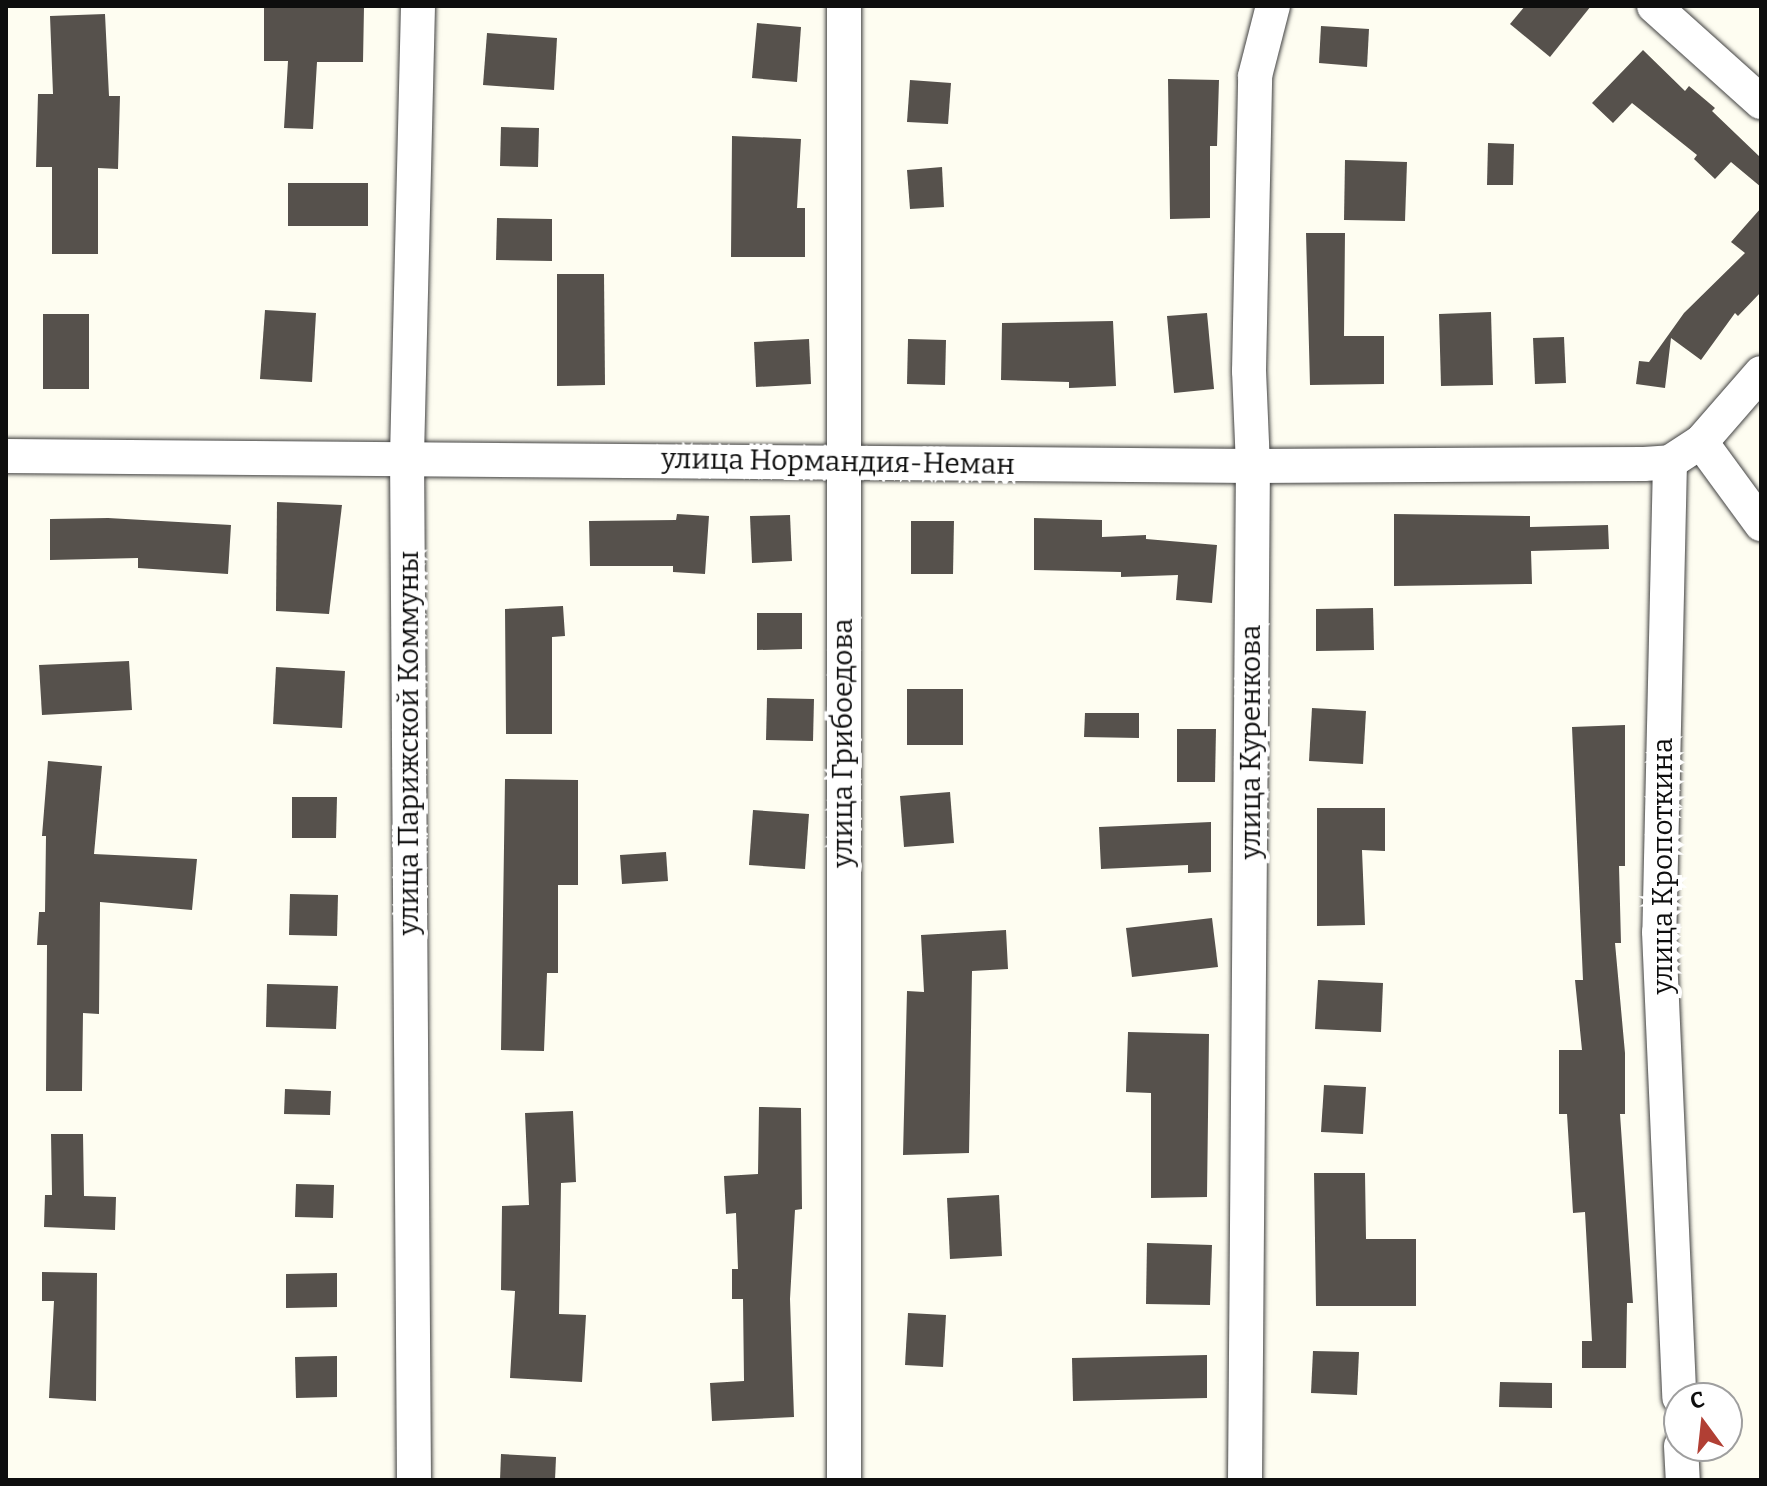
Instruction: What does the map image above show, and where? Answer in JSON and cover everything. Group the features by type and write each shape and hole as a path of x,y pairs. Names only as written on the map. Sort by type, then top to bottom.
{"street":[{"name":"улица Парижской Коммуны","path":"414,1480 407,456 418,6"},
{"name":"улица Грибоедова","path":"844,6 844,1480"},
{"name":"улица Куренкова","path":"1245,1480 1253,466 1249,371 1255,76 1273,6"},
{"path":"1654,6 1761,102"},
{"path":"1670,462 1701,442 1761,373"},
{"path":"1701,442 1761,524"},
{"name":"улица Нормандия-Неман","path":"6,456 407,456 1253,466 1670,462"},
{"name":"улица Кропоткина","path":"1670,462 1659,932 1678,1382"}],"building":[{"path":"1525,6 1591,6 1550,57 1510,24"},
{"path":"264,7 364,7 363,62 317,62 313,129 284,128 288,61 264,61"},
{"path":"105,14 109,96 120,96 118,169 98,168 98,254 52,254 52,167 36,167 38,94 53,94 50,16"},
{"path":"757,23 801,27 797,82 752,78"},
{"path":"1321,26 1369,29 1367,67 1319,63"},
{"path":"487,33 557,38 554,90 483,85"},
{"path":"1643,50 1685,91 1689,86 1715,108 1712,111 1761,158 1761,187 1731,162 1715,179 1694,159 1697,155 1632,103 1613,123 1592,103"},
{"path":"1168,79 1219,80 1217,146 1210,146 1210,218 1170,219"},
{"path":"910,80 951,83 948,124 907,122"},
{"path":"501,127 539,128 538,167 500,166"},
{"path":"732,136 801,139 797,208 805,208 805,257 731,257"},
{"path":"1488,143 1514,144 1513,185 1487,185"},
{"path":"1345,160 1407,162 1405,221 1344,220"},
{"path":"942,167 944,207 910,209 907,170"},
{"path":"288,183 368,183 368,226 288,226"},
{"path":"1761,208 1761,292 1738,316 1735,313 1701,360 1671,338 1665,388 1636,384 1639,361 1649,362 1684,313 1745,253 1731,242"},
{"path":"497,218 552,219 552,261 496,260"},
{"path":"1306,233 1345,233 1344,336 1384,336 1384,384 1310,385"},
{"path":"557,274 604,274 605,385 557,386"},
{"path":"265,310 316,313 312,382 260,379"},
{"path":"1491,312 1493,385 1441,386 1439,314"},
{"path":"1207,313 1214,389 1174,393 1167,316"},
{"path":"43,314 89,314 89,389 43,389"},
{"path":"1113,321 1116,386 1069,388 1069,382 1001,380 1002,323"},
{"path":"1564,337 1566,383 1535,384 1533,338"},
{"path":"809,339 811,384 756,387 754,342"},
{"path":"908,339 946,340 945,385 907,384"},
{"path":"277,502 342,505 329,614 276,611"},
{"path":"677,514 709,516 705,574 673,572 673,566 590,566 589,521 676,520"},
{"path":"1394,514 1530,516 1530,527 1608,525 1609,549 1531,551 1532,584 1394,586"},
{"path":"790,515 792,561 752,563 750,516"},
{"path":"108,518 231,525 228,574 138,568 138,558 50,560 50,519"},
{"path":"1034,518 1102,520 1102,537 1146,535 1146,539 1217,545 1212,603 1176,600 1178,575 1121,577 1121,572 1034,570"},
{"path":"911,521 954,521 953,574 911,574"},
{"path":"563,606 565,636 552,637 552,734 506,734 505,609"},
{"path":"1373,608 1374,650 1316,651 1316,609"},
{"path":"757,613 802,613 802,649 757,650"},
{"path":"129,661 132,710 42,715 39,665"},
{"path":"276,667 345,671 342,728 273,724"},
{"path":"907,689 963,689 963,745 907,745"},
{"path":"767,698 814,699 813,741 766,740"},
{"path":"1312,708 1366,711 1363,764 1309,761"},
{"path":"1085,713 1139,713 1139,738 1084,737"},
{"path":"1625,725 1625,866 1619,866 1621,943 1615,943 1625,1053 1625,1114 1620,1114 1633,1303 1627,1303 1626,1368 1582,1368 1582,1341 1592,1341 1585,1212 1573,1213 1567,1114 1559,1114 1559,1050 1582,1050 1575,980 1583,980 1572,727"},
{"path":"1177,729 1216,729 1215,782 1177,782"},
{"path":"48,761 102,766 94,854 197,859 192,910 100,902 99,1014 83,1013 82,1091 46,1091 47,945 37,945 39,912 45,912 46,836 42,836"},
{"path":"505,779 578,780 578,885 558,885 558,973 547,973 544,1051 501,1050"},
{"path":"950,792 954,843 904,847 900,796"},
{"path":"292,797 337,797 336,838 292,838"},
{"path":"1317,808 1385,808 1385,851 1362,850 1365,925 1317,926"},
{"path":"753,810 809,814 805,869 749,865"},
{"path":"1211,822 1211,872 1188,873 1188,865 1101,869 1099,827"},
{"path":"666,852 668,881 622,884 620,855"},
{"path":"290,894 338,895 337,936 289,935"},
{"path":"1212,918 1218,967 1132,977 1126,928"},
{"path":"1006,930 1008,969 972,971 969,1153 903,1155 907,991 924,992 921,935"},
{"path":"1318,980 1383,983 1381,1032 1315,1029"},
{"path":"267,984 338,986 336,1029 266,1027"},
{"path":"1128,1032 1209,1034 1207,1197 1151,1198 1151,1093 1126,1092"},
{"path":"1324,1085 1366,1087 1363,1134 1321,1132"},
{"path":"285,1089 331,1091 330,1115 284,1114"},
{"path":"759,1107 801,1108 802,1209 795,1210 790,1299 794,1417 712,1421 710,1383 744,1381 743,1299 732,1299 732,1269 738,1269 736,1213 726,1214 724,1176 758,1174"},
{"path":"573,1111 576,1182 561,1183 559,1314 586,1315 582,1382 510,1378 515,1291 501,1290 502,1206 529,1205 525,1113"},
{"path":"51,1134 83,1134 84,1196 116,1197 115,1230 44,1227 45,1195 52,1195"},
{"path":"1314,1173 1365,1173 1366,1239 1416,1239 1416,1306 1316,1306"},
{"path":"296,1184 334,1185 333,1218 295,1217"},
{"path":"999,1195 1002,1256 950,1259 947,1198"},
{"path":"1147,1243 1212,1245 1210,1305 1146,1304"},
{"path":"42,1272 97,1273 96,1401 49,1398 54,1301 42,1301"},
{"path":"337,1273 337,1307 286,1308 286,1274"},
{"path":"908,1313 946,1315 943,1367 905,1365"},
{"path":"1313,1351 1359,1352 1357,1395 1311,1393"},
{"path":"1207,1355 1207,1398 1073,1401 1072,1358"},
{"path":"337,1356 337,1397 296,1398 295,1357"},
{"path":"1500,1382 1552,1383 1552,1408 1499,1407"},
{"path":"501,1454 556,1457 555,1480 500,1480"}]}
